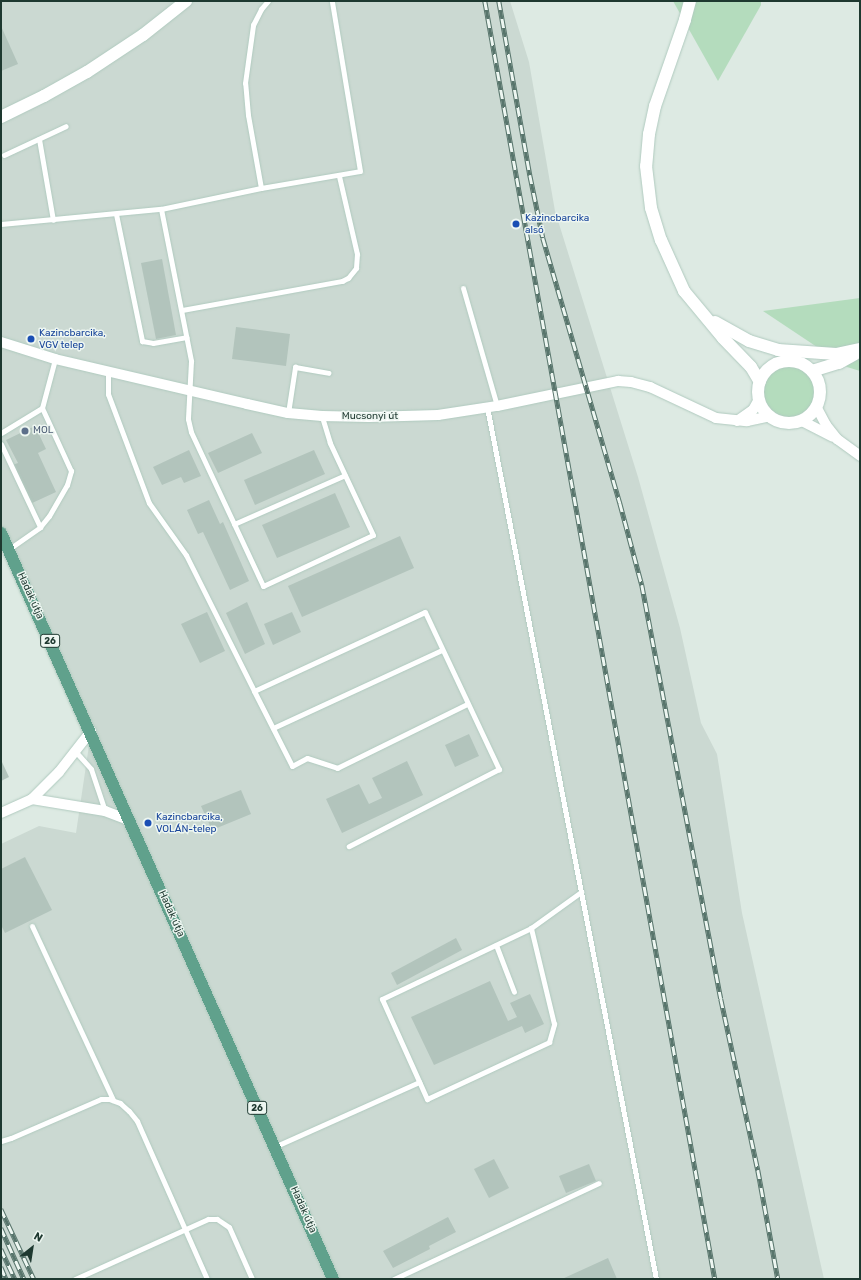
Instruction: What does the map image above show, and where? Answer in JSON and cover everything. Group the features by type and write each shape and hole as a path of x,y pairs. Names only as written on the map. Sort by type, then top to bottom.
{"main road":[{"path":"1,116 44,96 87,72 143,35 186,1"},
{"path":"690,1 685,20 655,106 649,134 646,166 651,208 661,240 684,291 742,356 757,374 760,382"},
{"path":"703,313 737,335 762,346 778,350 836,354 860,350"},
{"path":"819,383 839,363 860,350"},
{"path":"742,356 757,364 774,365 790,361 805,366 812,371 819,383 820,393 817,408 802,421 783,423 770,416 763,410 759,399 760,382 765,372 774,365"},
{"path":"812,371 839,363"},
{"name":"26","path":"1,533 9,550"},
{"name":"Hadak útja","path":"9,550 334,1279"}],"street":[{"name":"Mucsonyi út","path":"1,342 55,359 288,413 322,416 414,416 492,407 618,381 630,382 650,387 716,418 747,421 770,416"},
{"path":"737,421 752,410 759,399"},
{"path":"817,408 826,425 837,439"},
{"path":"802,421 837,439 860,456"},
{"path":"1,813 32,799 59,772 90,732"},
{"path":"32,799 105,811 129,820"}],"lane":[{"path":"261,188 248,115 245,83 253,25 258,13 268,1"},
{"path":"1,224 161,209 261,188 339,176 360,171 332,1"},
{"path":"4,155 66,126"},
{"path":"39,139 53,220"},
{"path":"182,310 342,281 348,278 356,268 356,254 339,176"},
{"path":"161,209 191,361 188,420 191,432 263,586 373,535 330,443 322,416"},
{"path":"116,214 142,341 153,343 186,337"},
{"path":"462,288 492,407 581,892 656,1279"},
{"path":"9,550 40,527 59,501 71,471 42,408 55,359"},
{"path":"288,413 295,367 328,373"},
{"path":"108,372 108,394 149,503 186,555 292,766 307,758 337,768 467,704"},
{"path":"1,433 42,408"},
{"path":"1,444 40,527"},
{"path":"234,524 345,475"},
{"path":"254,691 424,612 498,769 349,846"},
{"path":"273,728 442,650"},
{"path":"75,752 91,769 105,811"},
{"path":"531,928 554,1024 549,1042 427,1099 382,999 531,928 581,892"},
{"path":"32,926 113,1100"},
{"path":"496,945 514,992"},
{"path":"274,1147 420,1082"},
{"path":"1,1141 100,1100 113,1100 120,1103 129,1110 137,1122 207,1279"},
{"path":"394,1279 599,1183"},
{"path":"75,1279 185,1229 208,1220 217,1219 229,1227 252,1279"}],"shaded area":[{"path":"1,1 510,1 529,62 555,211 638,477 680,628 701,723 717,754 742,913 824,1279 1,1279 1,844 39,826 76,833 91,732 1,540"}],"green space":[{"path":"673,1 761,1 761,5 718,81"},
{"path":"860,298 860,371 847,367 763,311"},
{"path":"783,363 795,363 810,371 818,386 818,398 810,413 795,421 783,421 768,413 760,398 760,386 768,371"}],"building":[{"path":"1,26 18,64 1,71"},
{"path":"162,259 176,335 156,339 141,263"},
{"path":"236,327 290,334 286,366 232,359"},
{"path":"35,426 46,449 38,453 56,492 30,504 12,465 18,463 6,440"},
{"path":"252,433 262,453 218,473 208,453"},
{"path":"189,450 201,476 184,483 181,477 162,485 153,467"},
{"path":"314,450 325,474 255,505 244,480"},
{"path":"335,493 350,527 277,558 262,525"},
{"path":"209,500 220,524 223,522 249,581 230,590 203,532 198,534 187,510"},
{"path":"400,536 414,568 302,617 288,586"},
{"path":"247,602 265,644 245,654 226,613"},
{"path":"207,612 225,651 200,663 181,624"},
{"path":"292,612 301,632 273,645 264,624"},
{"path":"469,734 479,756 455,767 445,745"},
{"path":"1,760 9,777 1,781"},
{"path":"407,761 423,795 342,833 326,799 359,784 369,804 382,798 372,778"},
{"path":"241,790 251,814 212,830 201,806"},
{"path":"25,857 52,910 5,933 1,925 1,869"},
{"path":"456,938 462,950 397,985 391,973"},
{"path":"490,981 508,1021 517,1017 510,1003 530,994 544,1024 525,1033 522,1026 434,1065 411,1017"},
{"path":"494,1159 509,1188 489,1198 474,1169"},
{"path":"589,1164 596,1181 566,1193 559,1176"},
{"path":"448,1217 456,1232 429,1246 430,1249 393,1268 383,1251"},
{"path":"608,1258 617,1279 562,1279"}],"railway":[{"path":"485,1 715,1279"},
{"path":"499,1 530,175 543,238 620,503 642,585 721,999 758,1170 778,1279"},
{"path":"1,1209 34,1279"},
{"path":"1,1228 24,1279"},
{"path":"1,1249 15,1279"},
{"path":"1,1267 6,1279"}],"place":[{"name":"Kazincbarcika alsó","path":"516,224"},
{"name":"Kazincbarcika, VGV telep","path":"31,339"},
{"name":"MOL","path":"25,431"},
{"name":"Kazincbarcika, VOLÁN-telep","path":"148,823"}]}
